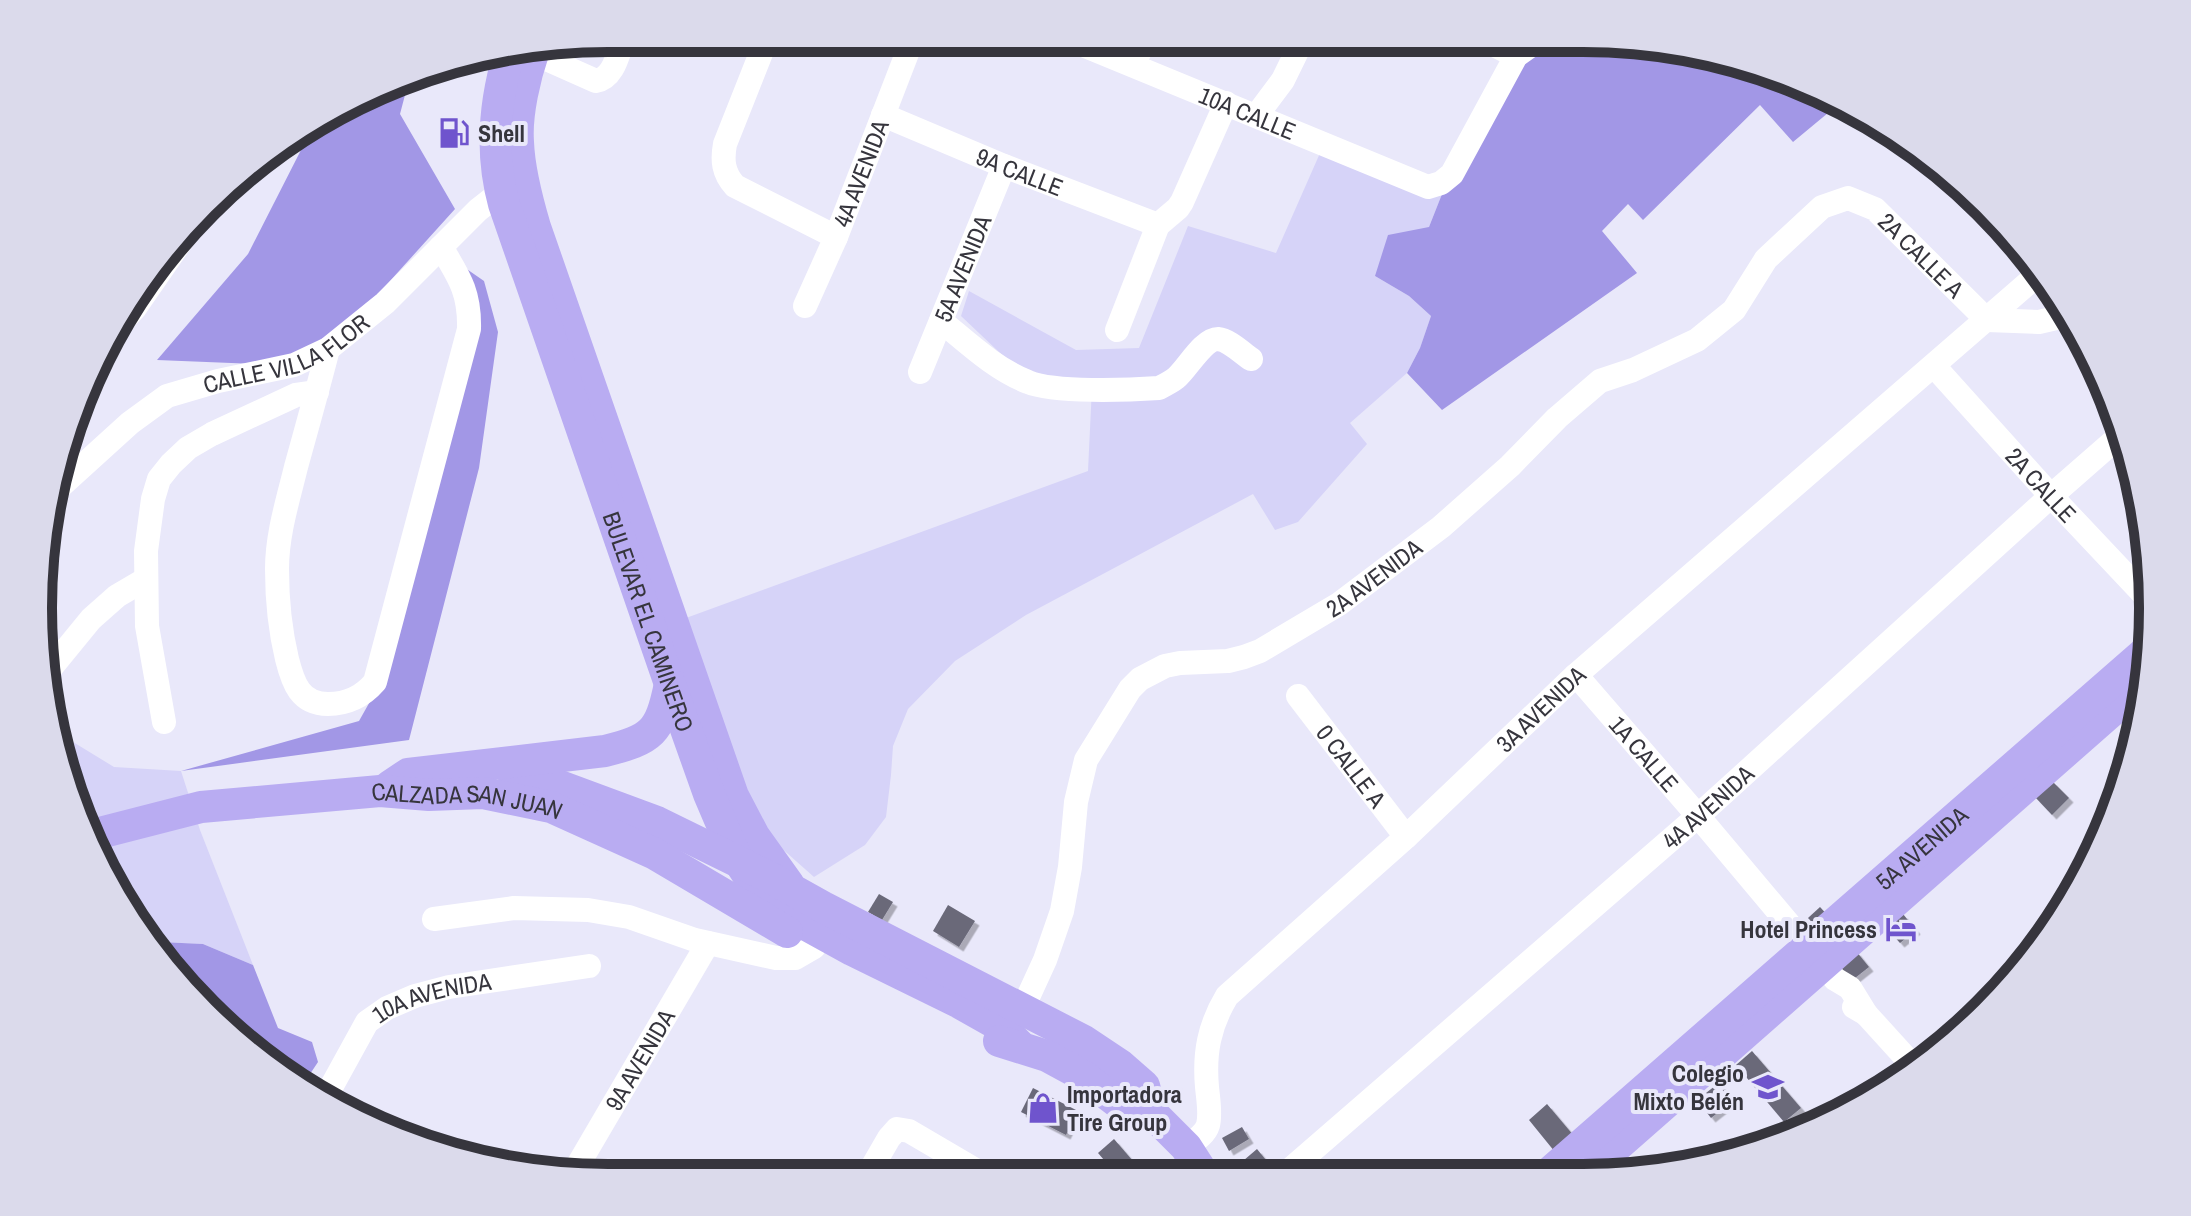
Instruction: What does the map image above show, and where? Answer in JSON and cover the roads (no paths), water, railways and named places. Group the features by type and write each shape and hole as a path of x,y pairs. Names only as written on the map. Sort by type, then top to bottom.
{"main road":[{"name":"BULEVAR EL CAMINERO","path":"525,59 512,187 670,684 709,794 735,855 751,880 794,918 999,1025 1019,1045"},
{"name":"BULEVAR EL CAMINERO","path":"512,187 535,227 733,796 754,836 793,890"},
{"name":"5A AVENIDA","path":"1561,1164 1822,963 2136,661"},
{"path":"99,833 201,807 380,791 408,774 605,751 633,744 646,737 657,725 664,713 670,684"},
{"name":"5A AVENIDA","path":"1597,1164 2132,693"},
{"name":"CALZADA SAN JUAN","path":"380,791 429,779 501,776 557,785 657,822 1084,1041 1144,1086 1151,1112 1186,1147 1197,1164"},
{"name":"CALZADA SAN JUAN","path":"380,791 429,795 483,793 551,807 655,854 807,944 991,1039 1047,1056 1082,1075 1124,1107 1151,1112"},
{"path":"807,944 830,911"}],"street":[{"path":"537,57 596,81 606,78 619,52"},
{"path":"761,52 725,144 724,162 728,178 735,186 836,237"},
{"name":"4A AVENIDA","path":"805,306 836,237 908,52"},
{"name":"10A CALLE","path":"1100,52 1428,187 1441,183 1452,174 1516,56"},
{"path":"1133,65 1140,52"},
{"path":"1257,115 1283,80 1297,52"},
{"path":"1508,52 1516,56 1522,52"},
{"path":"1117,330 1158,225 1182,202 1226,103"},
{"name":"9A CALLE","path":"883,115 1004,166 1158,225"},
{"name":"5A AVENIDA","path":"920,372 1004,166"},
{"name":"CALLE VILLA FLOR","path":"68,480 130,423 167,396 218,381 294,365 328,349 385,303 478,210 512,187"},
{"name":"2A CALLE A","path":"1848,198 1875,209 1987,320"},
{"name":"2A AVENIDA","path":"1023,1008 1045,960 1062,911 1076,802 1086,760 1130,689 1152,671 1165,666 1219,662 1260,651 1339,604 1441,527 1600,381 1633,370 1697,340 1734,310 1766,259 1822,207 1848,198"},
{"path":"328,349 282,527 277,566 278,604 288,661 301,693 311,702 340,703 366,693 375,682 469,329 466,291 441,247"},
{"name":"3A AVENIDA","path":"1186,1147 1204,1132 1209,1123 1205,1069 1207,1044 1218,1011 1227,996 1406,837 1576,675 2031,280"},
{"path":"1987,320 2039,322 2057,318"},
{"path":"941,321 1012,374 1031,384 1058,388 1159,388 1183,372 1205,344 1217,339 1251,359"},
{"name":"2A CALLE","path":"1934,366 2138,589"},
{"path":"164,722 147,626 146,579 146,551 159,479 188,448 212,434 296,395 317,392"},
{"name":"4A AVENIDA","path":"1297,1164 1698,816 2113,442"},
{"path":"55,663 91,619 117,596 146,579"},
{"name":"1A CALLE","path":"1576,675 1822,963 1841,995 1852,1007 1866,1014 1907,1059"},
{"name":"0 CALLE A","path":"1298,696 1406,837"},
{"path":"434,919 514,908 588,910 629,917 708,943 784,959 795,958 807,944"},
{"name":"9A AVENIDA","path":"579,1163 708,943"},
{"name":"10A AVENIDA","path":"330,1090 367,1022 387,1008 449,987 589,966"},
{"path":"874,1164 897,1129 909,1131 965,1164"}],"place":[{"name":"Shell","path":"454,133"},
{"name":"Hotel Princess","path":"1901,929"},
{"name":"Colegio Mixto Belén","path":"1768,1087"},
{"name":"Importadora Tire Group","path":"1043,1108"}]}
